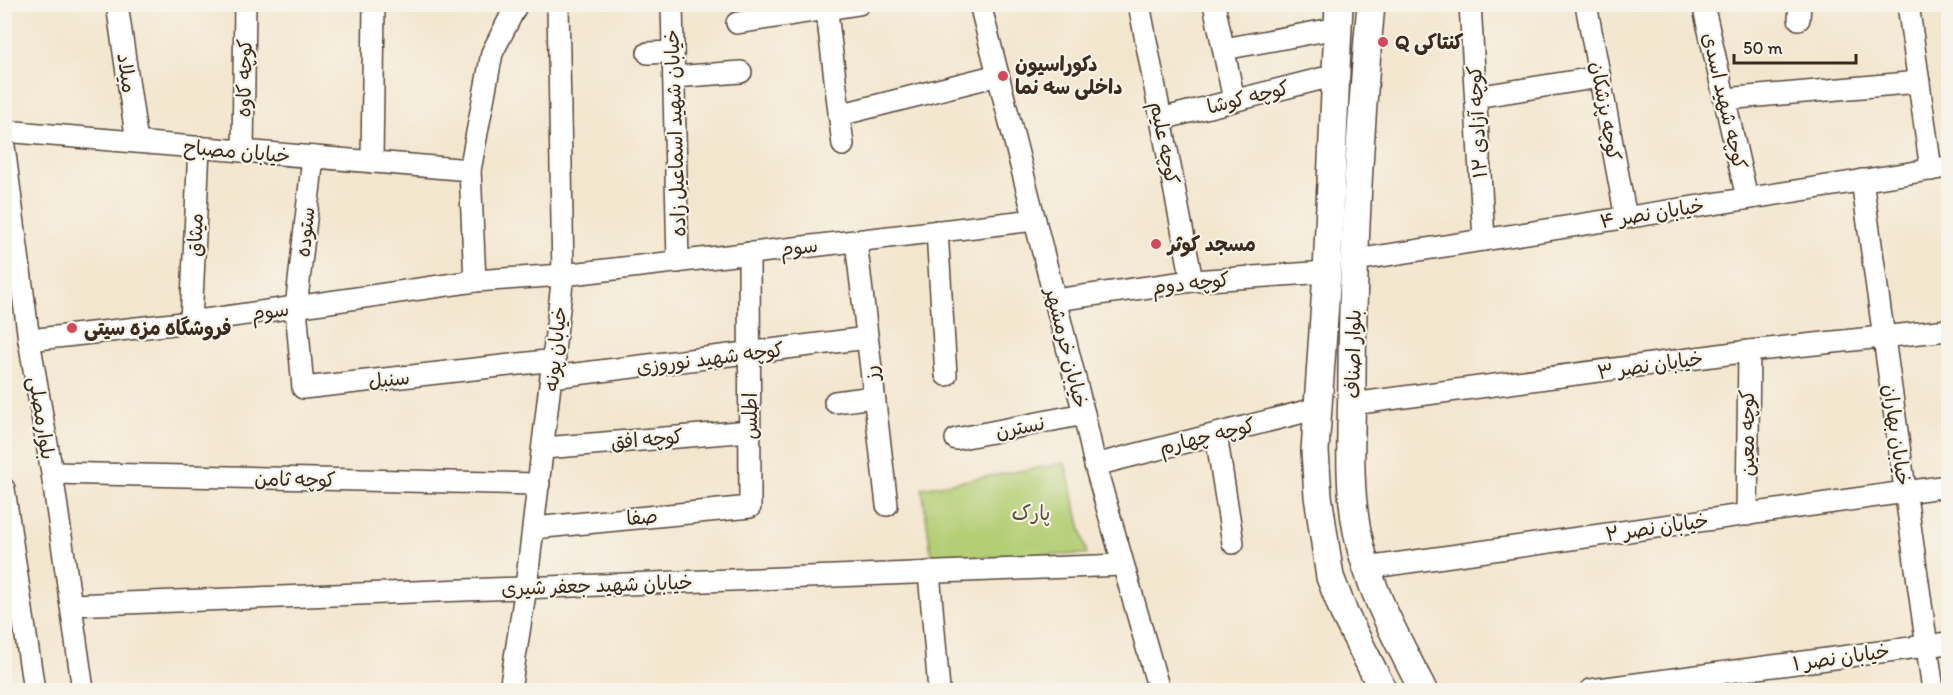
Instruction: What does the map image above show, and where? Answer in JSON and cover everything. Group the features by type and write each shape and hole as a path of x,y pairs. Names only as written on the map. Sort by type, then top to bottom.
{"main road":[{"name":"بلوار اصناف","path":"1371,4 1356,260 1352,404 1353,501 1357,532 1366,568 1388,621 1423,690"},
{"name":"بلوار اصناف","path":"1338,16 1327,272 1315,450 1318,496 1330,577 1344,613 1383,690"}],"street":[{"name":"میلاد","path":"117,4 137,142"},
{"name":"کوچه کاوه","path":"243,151 245,4"},
{"path":"372,162 374,4"},
{"path":"475,281 470,170 492,53 517,4"},
{"name":"خیابان پونه","path":"510,690 534,528 563,275 558,4"},
{"name":"خیابان شهید اسماعیل زاده","path":"672,4 678,262"},
{"path":"738,23 826,7 860,4"},
{"name":"خیابان خرمشهر","path":"980,4 1095,465 1159,690"},
{"name":"کوچه علیم","path":"1139,4 1192,281"},
{"path":"1214,4 1234,100"},
{"name":"کوچه آزادی ۱۲","path":"1470,4 1484,240"},
{"name":"کوچه پزشکان","path":"1586,4 1626,218"},
{"name":"کوچه شهید اسدی","path":"1703,4 1747,198"},
{"path":"1908,4 1919,82 1940,168"},
{"path":"826,7 843,145"},
{"path":"1224,49 1338,16"},
{"path":"648,53 673,52"},
{"path":"674,77 741,72"},
{"path":"839,115 998,75"},
{"name":"کوچه کوشا","path":"1161,119 1336,75"},
{"path":"1476,97 1600,77"},
{"path":"1725,99 1919,82"},
{"name":"خیابان مصباح","path":"4,131 470,170"},
{"name":"بلوارمصلی","path":"4,146 29,340 83,690"},
{"name":"میثاق","path":"191,322 199,147"},
{"name":"ستوده","path":"296,308 313,157"},
{"name":"خیابان نصر ۴","path":"1356,260 1940,168"},
{"name":"خیابان بهاران","path":"1862,180 1933,690"},
{"name":"سوم","path":"29,340 191,322 475,281 563,275 1035,220"},
{"path":"937,231 946,375"},
{"name":"رز","path":"856,241 886,505"},
{"name":"اطلس","path":"749,253 750,507"},
{"name":"کوچه دوم","path":"1055,300 1192,281 1327,272"},
{"name":"سنبل","path":"296,308 303,388 553,369"},
{"name":"خیابان نصر ۳","path":"1352,404 1749,351 1948,330"},
{"name":"کوچه شهید نوروزی","path":"553,369 750,352 867,338"},
{"name":"کوچه معین","path":"1747,515 1749,351"},
{"path":"835,402 874,398"},
{"name":"کوچه چهارم","path":"1095,465 1319,408"},
{"name":"نسترن","path":"956,440 1084,414"},
{"name":"کوچه افق","path":"544,448 750,431"},
{"path":"1216,434 1233,543"},
{"name":"کوچه ثامن","path":"51,473 539,484"},
{"name":"خیابان نصر ۲","path":"1366,568 1948,486"},
{"path":"4,489 34,690"},
{"name":"صفا","path":"534,528 750,507"},
{"name":"خیابان شهید جعفر شیری","path":"71,605 1123,565"},
{"path":"929,572 939,690"},
{"name":"خیابان نصر ۱","path":"1591,690 1948,643"}],"green space":[{"name":"پارک","path":"1065,463 1087,554 932,559 922,488"}],"place":[{"name":"Q کنتاکی","path":"1383,42"},
{"name":"دکوراسیون داخلی سه نما","path":"1003,76"},
{"name":"مسجد کوثر","path":"1156,244"},
{"name":"فروشگاه مزه سیتی","path":"72,328"}]}
